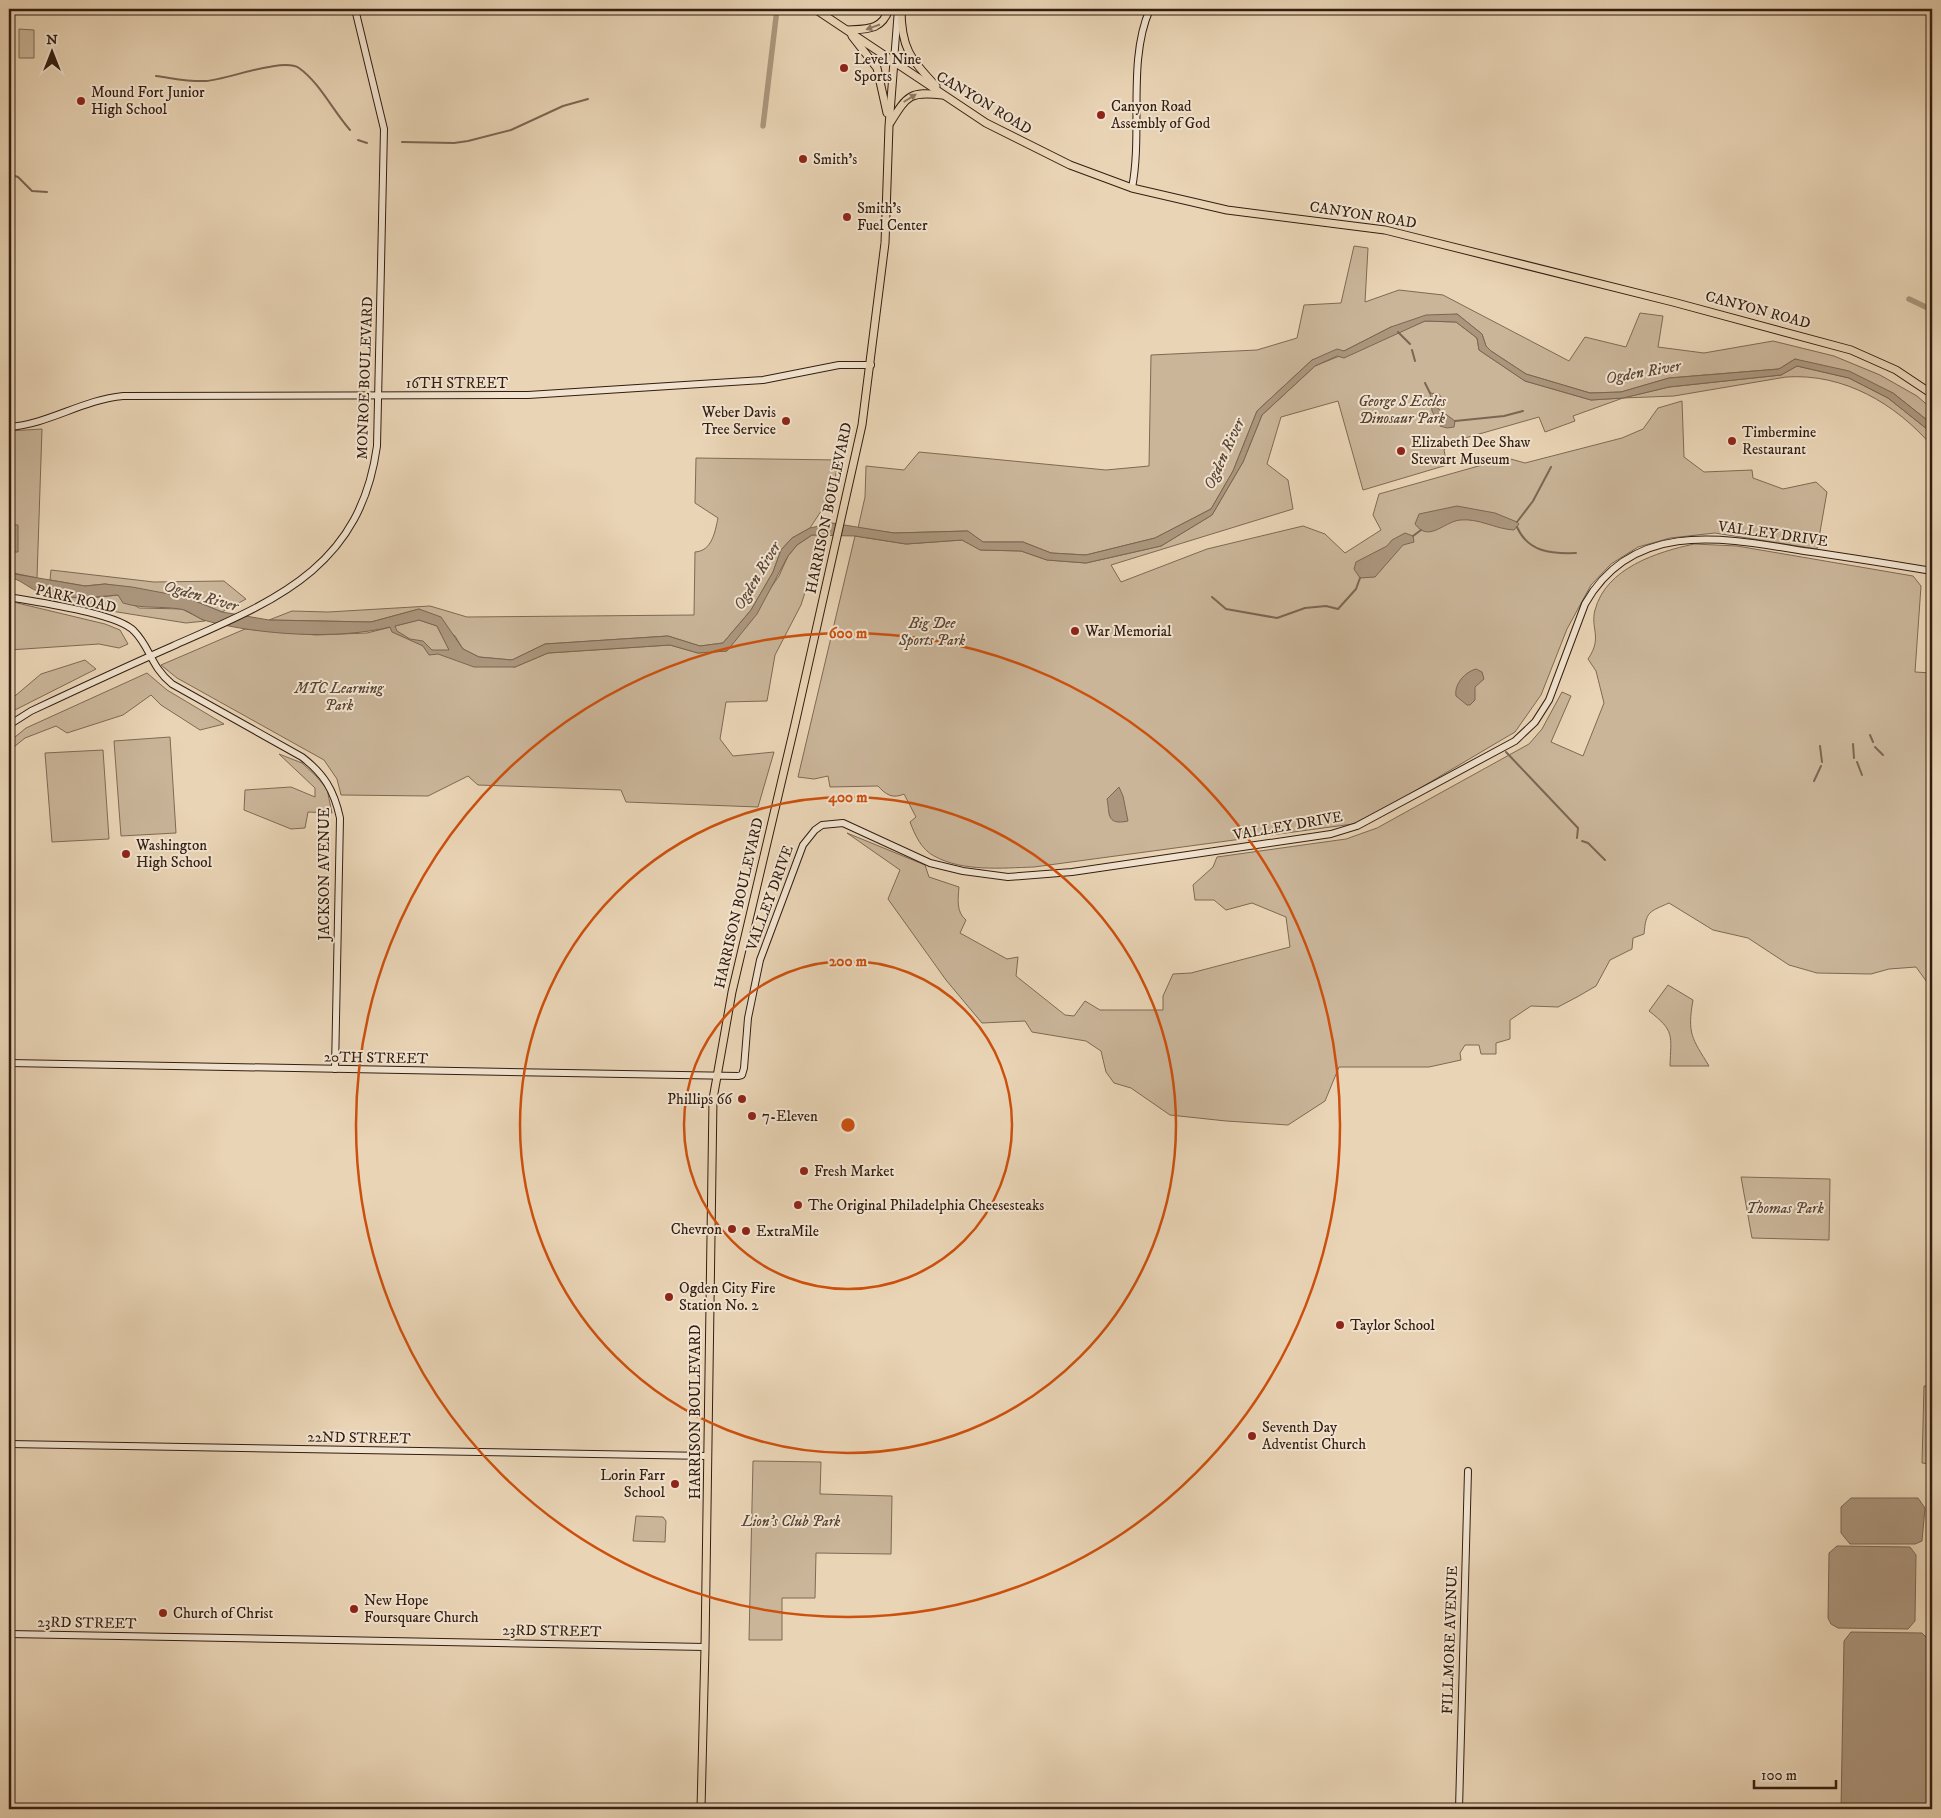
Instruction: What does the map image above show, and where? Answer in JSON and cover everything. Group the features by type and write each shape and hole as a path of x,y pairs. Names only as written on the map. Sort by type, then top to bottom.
{"main road":[{"name":"CANYON ROAD","path":"816,9 986,123 1022,143 1070,165 1132,188 1227,210 1385,230 1673,302 1851,350 1892,368 1932,394"},
{"path":"848,30 876,27 886,18 889,9"},
{"path":"898,10 901,30 909,54 919,68 945,96"},
{"path":"848,30 877,68 889,126"},
{"name":"HARRISON BOULEVARD","path":"701,1809 713,1099 732,992 836,546 862,425 886,243 889,126 894,61"},
{"path":"889,126 909,97 922,93 945,96"}],"street":[{"name":"MONROE BOULEVARD","path":"9,725 31,710 213,628 288,591 326,558 351,526 361,506 374,467 377,446 384,129 356,9"},
{"path":"1132,188 1136,166 1139,54 1145,20 1150,9"},
{"name":"HARRISON BOULEVARD","path":"894,61 898,10"},
{"name":"16TH STREET","path":"9,427 46,421 84,404 123,396 547,394 763,380 839,365 871,365"},
{"name":"VALLEY DRIVE","path":"742,1075 745,1064 748,1018 760,960 803,845 814,830 822,825 847,824 930,863 963,871 1008,877 1072,872 1331,834 1357,826 1515,741 1535,722 1549,700 1585,604 1592,592 1619,565 1638,552 1662,543 1688,539 1734,540 1932,571"},
{"name":"PARK ROAD","path":"9,597 106,617 125,624 139,637 150,657"},
{"name":"JACKSON AVENUE","path":"150,657 159,674 172,684 302,757 317,769 330,786 336,799 340,818 335,1069"},
{"name":"20TH STREET","path":"9,1063 742,1075"},
{"name":"22ND STREET","path":"9,1444 708,1456"},
{"name":"FILLMORE AVENUE","path":"1459,1809 1468,1471"},
{"name":"23RD STREET","path":"9,1634 705,1647"}],"green space":[{"path":"19,29 34,30 34,58 19,58"},
{"path":"1354,246 1368,248 1365,302 1399,290 1443,295 1569,361 1585,337 1626,347 1640,313 1663,316 1658,347 1704,353 1773,341 1834,356 1880,375 1917,396 1932,409 1932,424 1893,393 1795,359 1779,369 1669,378 1621,392 1590,393 1526,374 1491,351 1486,346 1482,334 1457,314 1391,327 1344,351 1312,360 1257,411 1233,471 1211,509 1155,538 1086,555 1051,553 1023,542 983,542 967,531 894,533 858,528 865,497 866,466 904,470 919,452 1106,470 1149,466 1151,355 1257,350 1297,338 1304,305 1341,303"},
{"path":"1425,321 1456,322 1477,338 1479,350 1525,381 1591,400 1623,398 1573,416 1575,421 1545,432 1539,417 1451,442 1444,450 1447,465 1363,490 1338,401 1281,417 1267,464 1288,480 1293,509 1111,565 1121,582 1207,549 1303,526 1325,534 1345,553 1381,530 1373,515 1379,494 1507,458 1525,463 1622,438 1643,429 1658,408 1682,401 1684,457 1704,472 1752,470 1753,478 1783,489 1816,482 1827,492 1817,549 1715,533 1670,538 1638,547 1611,564 1591,585 1567,629 1541,695 1515,732 1393,804 1353,824 1034,867 970,867 945,861 925,850 916,837 910,822 916,817 904,794 890,795 878,786 830,787 828,776 814,779 798,777 855,536 906,544 962,540 981,550 1021,551 1047,560 1086,563 1161,546 1212,515 1243,462 1262,415 1315,366"},
{"path":"1797,366 1849,378 1888,398 1932,433 1932,446 1902,417 1885,405 1867,394 1828,380 1786,377 1674,396 1623,398 1669,387 1781,375"},
{"path":"42,429 37,578 9,572 9,431"},
{"path":"696,458 839,460 831,496 810,528 792,538 781,550 773,572 751,610 723,643 700,646 668,636 545,644 512,660 479,657 463,649 455,636 419,609 371,622 269,620 292,611 328,612 430,606 467,617 694,615 695,552 701,551 712,540 718,518 695,503"},
{"name":"MTC Learning Park","path":"812,535 828,535 813,567 801,605 775,655 767,701 726,702 720,739 733,756 774,752 758,807 626,802 621,790 478,785 468,776 428,796 341,795 337,779 324,760 177,678 161,665 245,629 316,635 367,633 419,620 437,626 454,659 515,667 548,653 670,645 698,653 727,651 779,576 788,556 797,545"},
{"path":"1694,544 1737,546 1913,576 1921,586 1915,672 1932,673 1932,989 1916,967 1889,969 1871,974 1817,973 1789,965 1748,938 1713,930 1669,903 1650,913 1646,921 1644,934 1633,938 1632,949 1610,960 1596,986 1558,1007 1531,1006 1510,1020 1510,1039 1496,1043 1496,1054 1481,1054 1479,1045 1465,1045 1460,1053 1461,1060 1429,1067 1339,1067 1325,1101 1288,1125 1170,1115 1131,1088 1114,1083 1106,1072 1101,1051 1086,1041 1032,1032 1025,1021 982,1023 946,980 888,899 900,870 847,833 925,865 929,877 959,887 959,909 966,920 960,933 1007,959 1018,957 1016,976 1065,1015 1074,1016 1085,1001 1100,1010 1163,1010 1163,996 1173,974 1191,973 1290,947 1286,917 1252,903 1226,910 1214,900 1195,900 1193,885 1213,867 1217,857 1346,839 1377,828 1529,744 1542,729 1562,692 1571,696 1551,742 1583,756 1604,703 1596,671 1588,659 1595,645 1594,617 1601,595 1610,583 1635,564 1649,557"},
{"path":"51,570 154,582 224,581 246,599 222,612 185,597 105,584 85,586 50,580"},
{"path":"48,593 83,599 118,595 139,608 182,609 205,621 186,623 55,602"},
{"path":"9,601 105,624 120,630 128,644 119,648 99,644 9,650"},
{"path":"85,660 96,669 9,713 9,701 41,674"},
{"path":"147,673 167,690 224,724 200,730 161,705 151,695 123,715 67,733 56,726 25,738 9,751 9,742 26,728"},
{"path":"170,737 176,833 121,836 114,741"},
{"path":"103,750 109,839 52,842 45,753"},
{"path":"279,754 302,763 316,776 327,789 332,813 308,812 305,828 291,829 244,810 245,790 291,787 315,797 315,788"},
{"path":"1668,985 1693,1000 1691,1011 1692,1035 1709,1066 1670,1066 1670,1034 1663,1024 1649,1011"},
{"name":"Thomas Park","path":"1741,1177 1830,1179 1829,1240 1752,1238"},
{"path":"1932,1356 1932,1464 1922,1463 1924,1386 1928,1386 1928,1368"},
{"name":"Lion's Club Park","path":"753,1461 821,1462 820,1494 892,1496 891,1554 816,1553 815,1598 782,1598 782,1640 749,1640"},
{"path":"636,1516 663,1517 666,1521 665,1542 633,1541"}],"shaded area":[{"path":"1457,314 1482,334 1486,346 1491,351 1526,374 1590,393 1621,392 1669,378 1779,369 1795,359 1849,371 1893,393 1932,424 1932,433 1888,398 1849,378 1797,366 1781,375 1669,387 1623,398 1591,400 1525,381 1479,350 1477,338 1456,322 1425,321 1344,358 1337,356 1315,366 1262,415 1243,462 1212,515 1161,546 1086,563 1047,560 1021,551 980,550 962,540 906,544 855,536 812,535 797,545 788,556 757,614 727,651 698,653 670,645 548,653 515,667 474,667 438,654 429,655 423,646 392,632 390,627 346,634 323,635 250,630 207,621 180,609 130,605 123,603 118,595 77,598 46,594 16,579 9,578 9,573 85,586 105,584 132,587 185,597 222,612 269,620 371,622 419,609 441,617 463,649 479,657 512,660 545,644 668,636 700,646 723,643 751,610 773,572 781,550 792,538 810,528 832,523 894,533 968,531 983,542 1023,542 1051,553 1086,555 1155,538 1211,509 1233,471 1257,411 1312,360 1337,349 1344,351 1391,327 1426,315","holes":["419,620 437,626 449,650 432,650 423,641 410,639 397,631 395,626"]},
{"path":"1430,393 1439,394 1441,397 1436,407 1455,421 1454,427 1440,426 1432,411"},
{"path":"1457,506 1495,513 1519,524 1514,530 1474,521 1460,520 1431,532 1426,532 1415,524 1419,514"},
{"path":"9,524 18,525 18,552 9,552"},
{"path":"1405,533 1413,536 1414,542 1403,545 1375,577 1360,578 1354,569 1356,562 1387,546 1392,540"},
{"path":"1476,669 1482,672 1484,679 1475,687 1475,700 1470,705 1467,705 1456,696 1457,687 1464,676"},
{"path":"1119,787 1123,796 1128,821 1115,821 1110,817 1107,799"},
{"path":"1851,1498 1918,1498 1925,1508 1922,1541 1915,1544 1850,1544 1841,1533 1841,1507"},
{"path":"1837,1546 1910,1547 1916,1555 1915,1621 1908,1629 1838,1628 1831,1624 1828,1618 1829,1553"},
{"path":"1851,1632 1922,1633 1930,1641 1927,1809 1841,1809 1844,1641"}],"waterway":[{"path":"763,126 777,9"},
{"path":"156,76 206,81 268,67 291,65 307,74 350,130"},
{"path":"402,142 454,143 468,141 511,130 563,106 588,99"},
{"path":"358,140 367,143"},
{"path":"9,174 18,177 32,191 47,192"},
{"path":"1909,299 1932,310"},
{"path":"1398,332 1410,344"},
{"path":"1412,350 1415,361"},
{"path":"1425,383 1430,393"},
{"path":"1455,421 1504,416 1523,411"},
{"path":"1517,522 1533,501 1551,467"},
{"path":"1517,527 1527,542 1541,550 1558,553 1576,553"},
{"path":"1413,536 1421,530"},
{"path":"1212,597 1226,609 1277,618 1305,608 1326,606 1338,609 1356,589 1360,578"},
{"path":"1870,735 1873,742"},
{"path":"1853,744 1854,758"},
{"path":"1820,746 1822,762"},
{"path":"1875,747 1883,755"},
{"path":"1506,752 1578,828 1577,838"},
{"path":"1857,762 1862,775"},
{"path":"1814,781 1821,766"},
{"path":"1582,841 1588,843 1605,860"}],"place":[{"name":"Level Nine Sports","path":"844,68"},
{"name":"Mound Fort Junior High School","path":"81,101"},
{"name":"Canyon Road Assembly of God","path":"1101,115"},
{"name":"Smith's","path":"803,159"},
{"name":"Smith's Fuel Center","path":"847,217"},
{"name":"Weber Davis Tree Service","path":"786,421"},
{"name":"Timbermine Restaurant","path":"1732,441"},
{"name":"Elizabeth Dee Shaw Stewart Museum","path":"1401,451"},
{"name":"War Memorial","path":"1075,631"},
{"name":"Washington High School","path":"126,854"},
{"name":"Phillips 66","path":"742,1099"},
{"name":"7-Eleven","path":"752,1116"},
{"name":"Fresh Market","path":"804,1171"},
{"name":"The Original Philadelphia Cheesesteaks","path":"798,1205"},
{"name":"Chevron","path":"732,1229"},
{"name":"ExtraMile","path":"746,1231"},
{"name":"Ogden City Fire Station No. 2","path":"669,1297"},
{"name":"Taylor School","path":"1340,1325"},
{"name":"Seventh Day Adventist Church","path":"1252,1436"},
{"name":"Lorin Farr School","path":"675,1484"},
{"name":"New Hope Foursquare Church","path":"354,1609"},
{"name":"Church of Christ","path":"163,1613"}],"water label":[{"name":"Ogden River","path":"1643,372"},
{"name":"Ogden River","path":"1224,454"},
{"name":"Ogden River","path":"757,576"},
{"name":"Ogden River","path":"201,596"}],"park label":[{"name":"George S Eccles Dinosaur Park","path":"1402,410"},
{"name":"Big Dee Sports Park","path":"932,632"}]}
